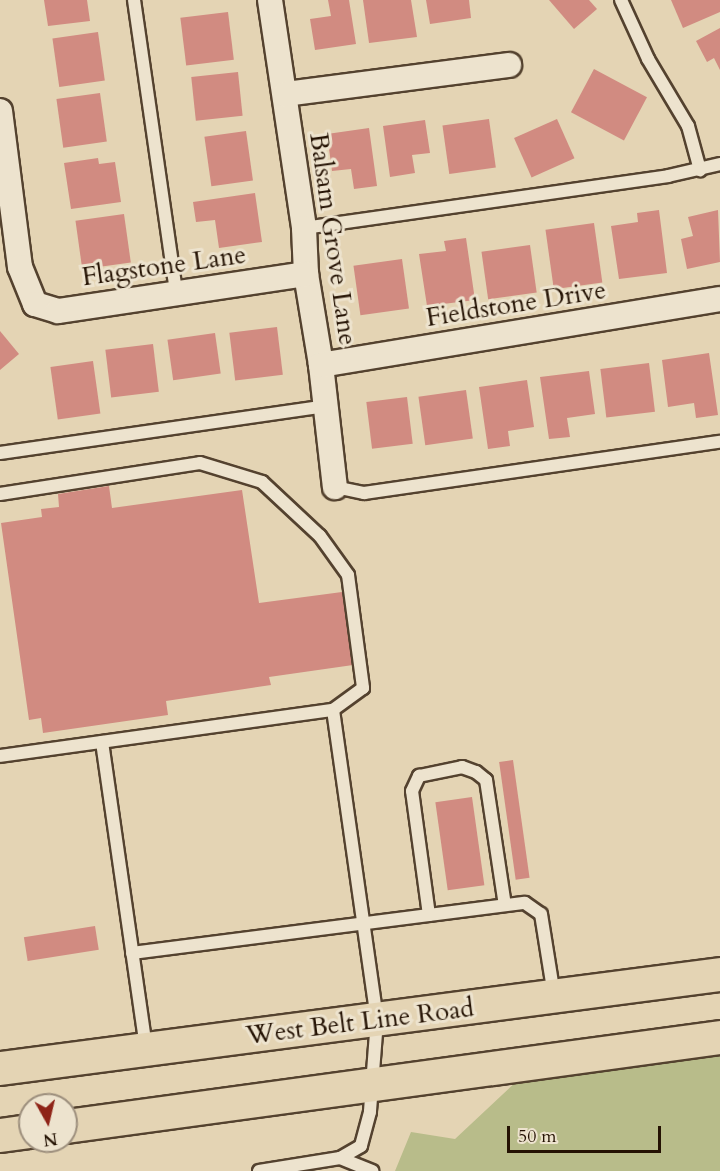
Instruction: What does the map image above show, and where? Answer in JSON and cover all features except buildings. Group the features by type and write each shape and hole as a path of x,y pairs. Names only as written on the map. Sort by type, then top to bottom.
{"main road":[{"name":"West Belt Line Road","path":"0,1068 720,974"},
{"path":"78,1124 372,1082 720,1037"},
{"path":"0,1135 18,1133"}],"street":[{"name":"Balsam Grove Lane","path":"270,0 303,228 306,274 321,365 335,487"},
{"path":"285,94 508,65"},
{"name":"Flagstone Lane","path":"0,111 20,267 35,304 58,310 306,274"},
{"name":"Fieldstone Drive","path":"321,365 720,299"}],"lane":[{"path":"134,0 176,293"},
{"path":"621,0 648,59 688,126 700,170"},
{"path":"303,228 700,170 720,164"},
{"path":"0,453 326,406"},
{"path":"335,487 364,493 720,442"},
{"path":"0,494 200,462 262,482 320,536 348,574 363,688 333,710 0,755"},
{"path":"261,1171 340,1158 361,1146 370,1112 377,1020 333,710"},
{"path":"102,742 146,1049"},
{"path":"429,915 412,791 419,776 462,767 476,772 486,780 505,905"},
{"path":"132,953 525,903 541,914 554,996"},
{"path":"340,1158 372,1171"}],"green space":[{"path":"720,1052 720,1171 395,1171 411,1132 455,1139 518,1080"}]}
